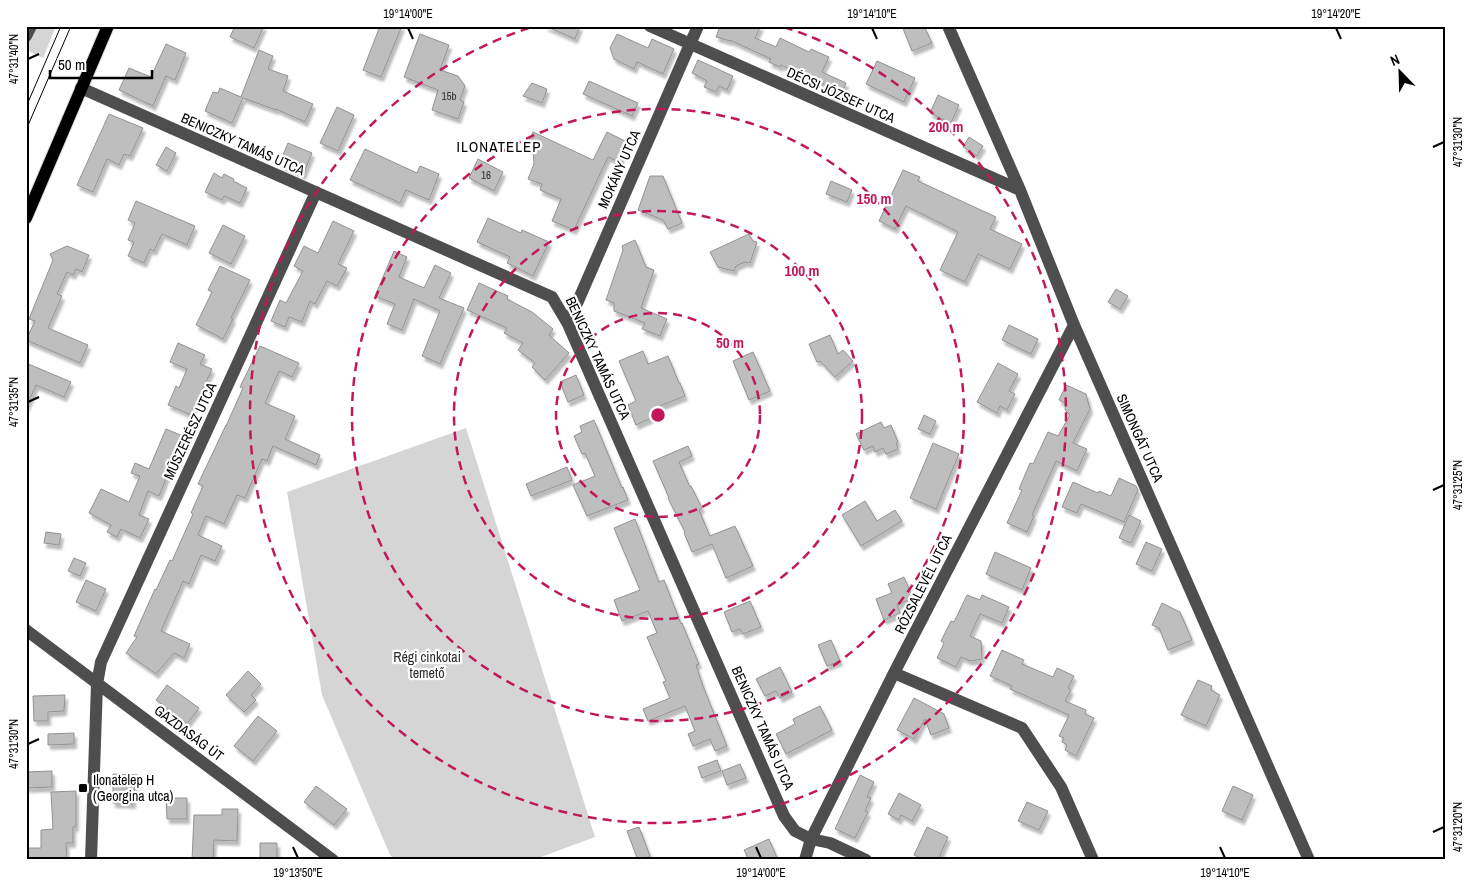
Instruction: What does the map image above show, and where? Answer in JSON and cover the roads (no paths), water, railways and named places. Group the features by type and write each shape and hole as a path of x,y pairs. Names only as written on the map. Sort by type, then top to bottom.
{"main road":[{"path":"26,218 108,26"}],"street":[{"name":"DÉCSI JÓZSEF UTCA","path":"650,26 1020,190"},
{"name":"MOKÁNY UTCA","path":"568,324 698,26"},
{"name":"SIMONGÁT UTCA","path":"948,26 1020,190 1074,325 1309,860"},
{"name":"BENICZKY TAMÁS UTCA","path":"81,88 552,297 568,324 784,816 795,831 811,839 830,843 866,860"},
{"name":"MŰSZERÉSZ UTCA","path":"91,860 97,684 100,662 316,192"},
{"name":"RÓZSALEVÉL UTCA","path":"805,860 811,839 894,673 1074,325"},
{"name":"GAZDASÁG ÚT","path":"26,630 333,860"},
{"path":"894,673 1022,728 1061,787 1092,860"}],"tram line":[{"path":"26,107 61,26"},
{"path":"26,130 71,26"}],"place":[{"name":"Ilonatelep H (Georgina utca)","path":"83,788"}],"district":[{"name":"ILONATELEP","path":"499,146"}],"park label":[{"name":"Régi cinkotai temető","path":"427,666"}]}
